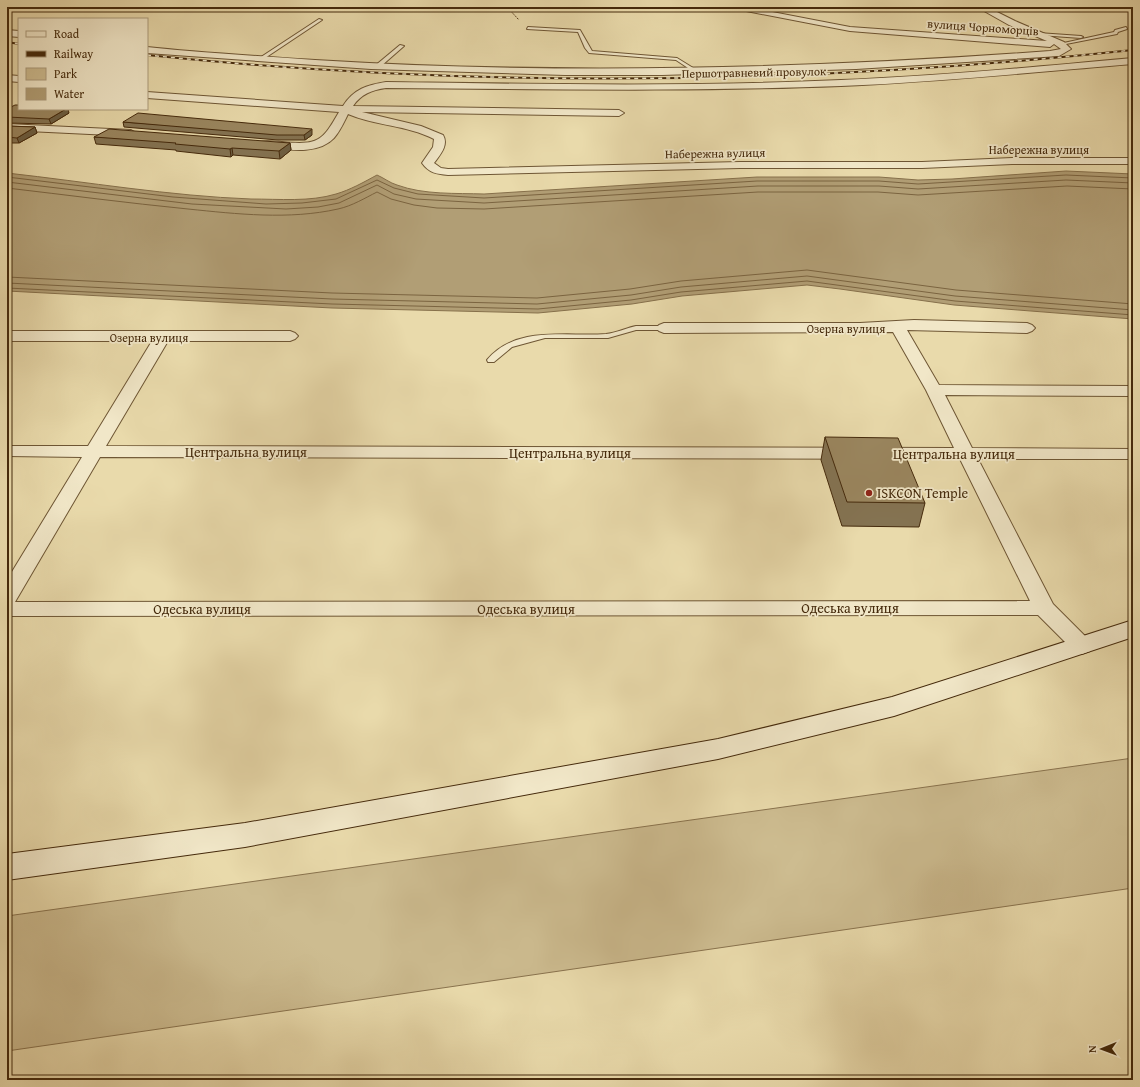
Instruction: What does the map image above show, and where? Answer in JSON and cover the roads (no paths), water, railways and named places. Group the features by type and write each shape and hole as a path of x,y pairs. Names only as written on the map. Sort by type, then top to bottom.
{"main road":[{"path":"7,867 245,835 718,749 894,706 1082,646 1133,628"}],"street":[{"name":"вулиця Чорноморців","path":"736,7 793,20 850,29 1061,44"},
{"path":"148,50 378,66 532,71 696,71 865,67 985,60 1059,53 1067,49 1061,44 1012,23 981,7"},
{"path":"7,33 18,34"},
{"name":"Першотравневий провулок","path":"346,109 349,102 359,93 374,86 397,84 518,87 709,87 841,83 961,76 1133,61"},
{"path":"7,78 18,79"},
{"path":"148,95 346,109 619,113"},
{"path":"256,143 293,146 311,145 328,137 334,130 346,109"},
{"name":"Набережна вулиця","path":"346,109 359,116 426,131 439,137 441,141 440,146 428,163 431,168 438,171 448,172 740,165 922,165 1012,161 1133,161"},
{"path":"7,127 140,134"},
{"name":"Озерна вулиця","path":"664,328 898,327 914,325 1027,328"},
{"path":"898,327 934,390 1044,608 1082,646"},
{"name":"Озерна вулиця","path":"7,336 290,336"},
{"path":"7,596 162,337"},
{"path":"934,390 1133,391"},
{"name":"Центральна вулиця","path":"7,451 1133,454"},
{"name":"Одеська вулиця","path":"7,609 1044,608"}],"lane":[{"path":"260,59 320,20"},
{"path":"528,28 579,31 587,50 591,52 676,59 696,71"},
{"path":"1061,44 1116,33 1116,30 1126,28"},
{"path":"1040,34 1093,38"},
{"path":"378,66 402,46"},
{"path":"491,360 509,345 545,336 608,336 636,328 664,328"}],"water":[{"path":"1066,171 1133,174 1133,319 954,305 807,285 682,296 632,304 538,313 332,308 7,291 7,173 190,195 283,200 326,197 352,188 377,175 394,184 429,192 484,194 757,177 879,177 918,180"}],"railway":[{"path":"7,42 18,44"},
{"path":"148,55 270,66 393,73 516,78 640,78 764,76 887,70 1010,62 1133,50"}],"place":[{"name":"ISKCON Temple","path":"869,493"}]}
